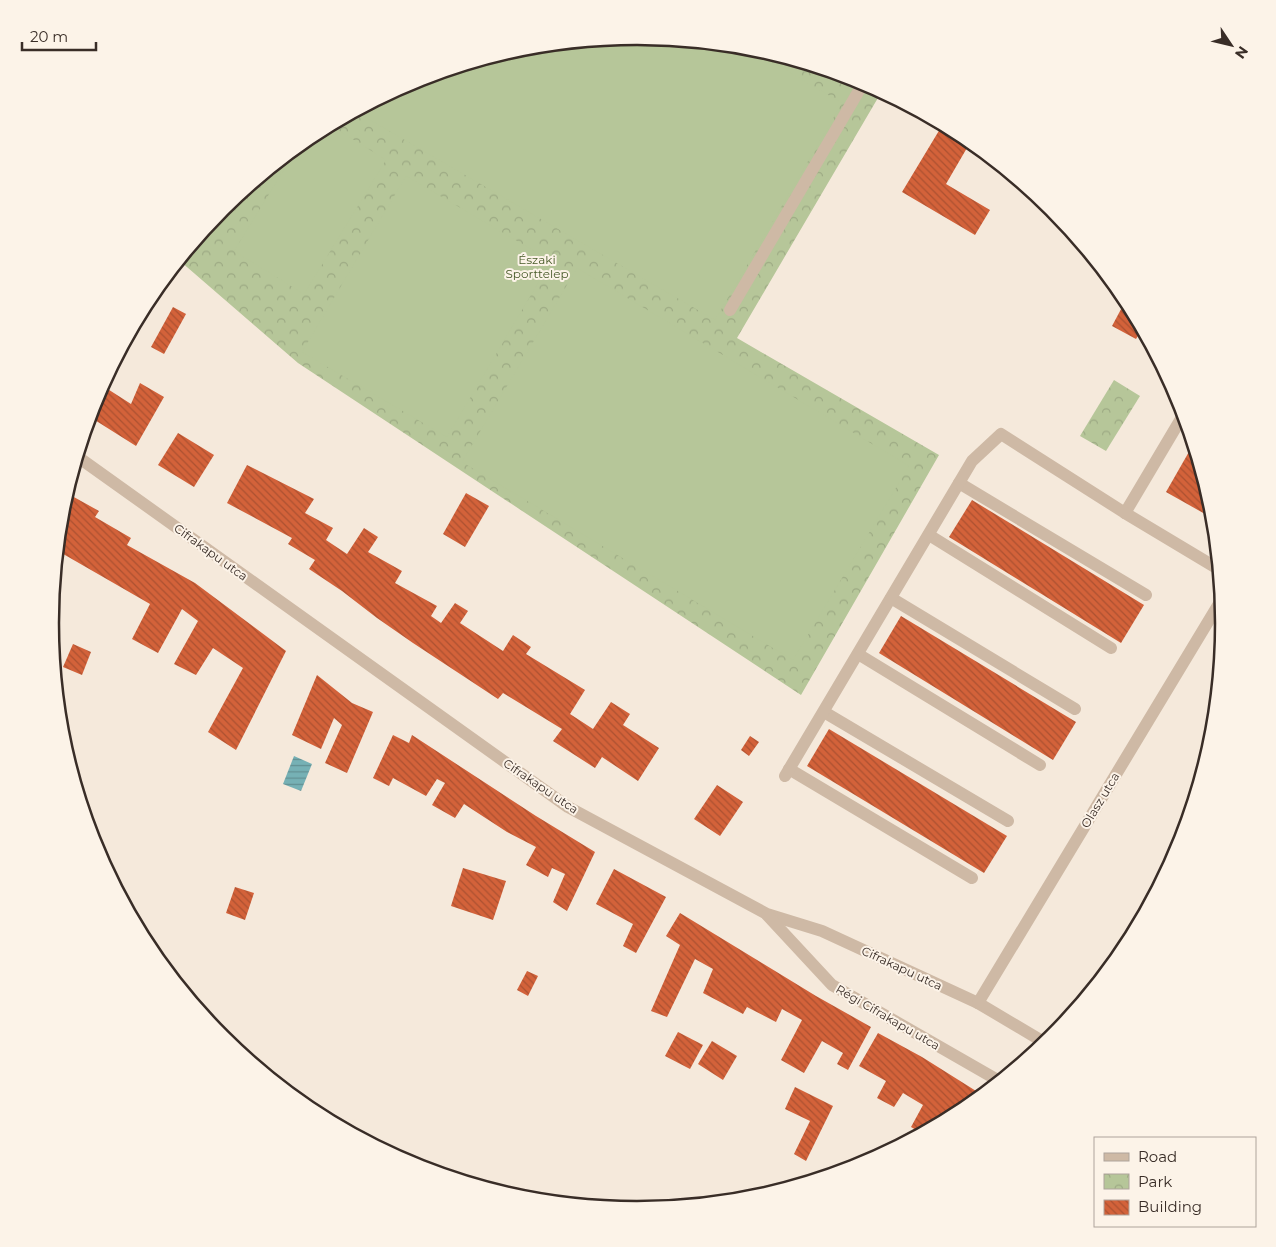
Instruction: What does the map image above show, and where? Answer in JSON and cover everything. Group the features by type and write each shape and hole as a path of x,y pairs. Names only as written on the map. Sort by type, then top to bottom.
{"street":[{"path":"730,310 860,89"},
{"path":"1125,513 1179,420"},
{"path":"972,878 787,773 972,461 1001,434 1125,513 1213,566"},
{"name":"Cifrakapu utca","path":"83,461 568,807 767,914 822,931 978,1003 1040,1040"},
{"path":"959,483 1146,595"},
{"path":"929,535 1112,648"},
{"path":"891,598 1075,709"},
{"name":"Olasz utca","path":"978,1003 1216,609"},
{"path":"858,654 1040,765"},
{"path":"824,712 1008,821"},
{"name":"Régi Cifrakapu utca","path":"767,914 832,985 995,1078"}],"green space":[{"name":"Északi Sporttelep","path":"600,46 676,46 714,50 788,65 824,76 878,98 737,338 939,455 801,695 298,363 184,265 229,214 286,165 317,142 382,105 417,89 488,65 525,56"},
{"path":"600,46 676,46 751,56 769,60 842,103 715,320 365,117 367,113 382,105 417,89 488,65 525,56"},
{"path":"338,130 386,160 304,294 234,251 288,164 317,142"},
{"path":"406,176 551,261 447,437 302,352"},
{"path":"577,268 909,466 793,660 462,462"},
{"path":"1114,380 1140,396 1106,451 1080,436"}],"water":[{"path":"294,756 312,764 301,791 283,784"}],"building":[{"path":"939,130 967,148 946,184 990,210 975,235 902,192"},
{"path":"173,307 186,314 164,354 151,347"},
{"path":"1122,307 1139,334 1136,339 1112,326"},
{"path":"140,383 164,397 136,446 97,421 109,390 131,404"},
{"path":"178,433 214,455 194,487 158,465"},
{"path":"1190,450 1205,513 1166,492"},
{"path":"247,465 314,499 305,513 333,528 326,540 347,554 364,528 378,537 368,552 402,571 395,583 437,606 431,616 441,623 455,603 468,611 460,623 503,651 513,635 531,647 526,654 585,690 570,714 593,729 611,702 630,714 623,725 659,748 638,781 602,757 595,768 553,741 562,729 503,693 498,699 413,643 309,569 315,560 288,544 292,538 227,503"},
{"path":"466,493 489,506 465,547 443,534"},
{"path":"74,497 99,511 95,517 131,538 127,545 195,583 286,651 236,750 208,732 243,668 213,648 196,675 174,664 198,621 182,609 158,653 132,639 150,604 64,554"},
{"path":"972,500 1144,605 1121,643 949,537"},
{"path":"901,616 1076,722 1053,760 879,653"},
{"path":"73,644 91,652 82,675 63,667"},
{"path":"317,675 352,703 373,712 347,773 325,763 342,725 334,718 321,749 292,735"},
{"path":"829,729 1007,836 984,873 807,766"},
{"path":"393,735 409,743 412,735 595,852 567,911 553,902 565,874 552,868 548,877 526,865 536,847 507,832 464,804 455,818 432,805 445,783 437,779 426,796 393,778 389,786 373,778"},
{"path":"750,736 759,742 749,756 741,750"},
{"path":"717,785 743,802 720,836 694,819"},
{"path":"463,868 506,881 493,920 451,906"},
{"path":"614,869 666,897 636,953 623,946 633,924 596,904"},
{"path":"235,887 254,893 245,920 226,913"},
{"path":"680,913 816,996 871,1027 848,1070 837,1064 843,1053 822,1041 804,1073 781,1060 802,1020 782,1009 776,1022 747,1007 743,1014 703,993 713,969 695,959 667,1017 651,1011 680,945 666,936"},
{"path":"527,971 538,976 528,996 517,990"},
{"path":"678,1032 703,1045 690,1069 665,1056"},
{"path":"878,1033 922,1057 977,1092 959,1105 916,1130 911,1127 923,1105 903,1093 894,1107 877,1098 886,1081 859,1066"},
{"path":"712,1041 737,1056 723,1080 698,1064"},
{"path":"795,1087 833,1106 806,1161 794,1154 810,1121 785,1109"}]}
